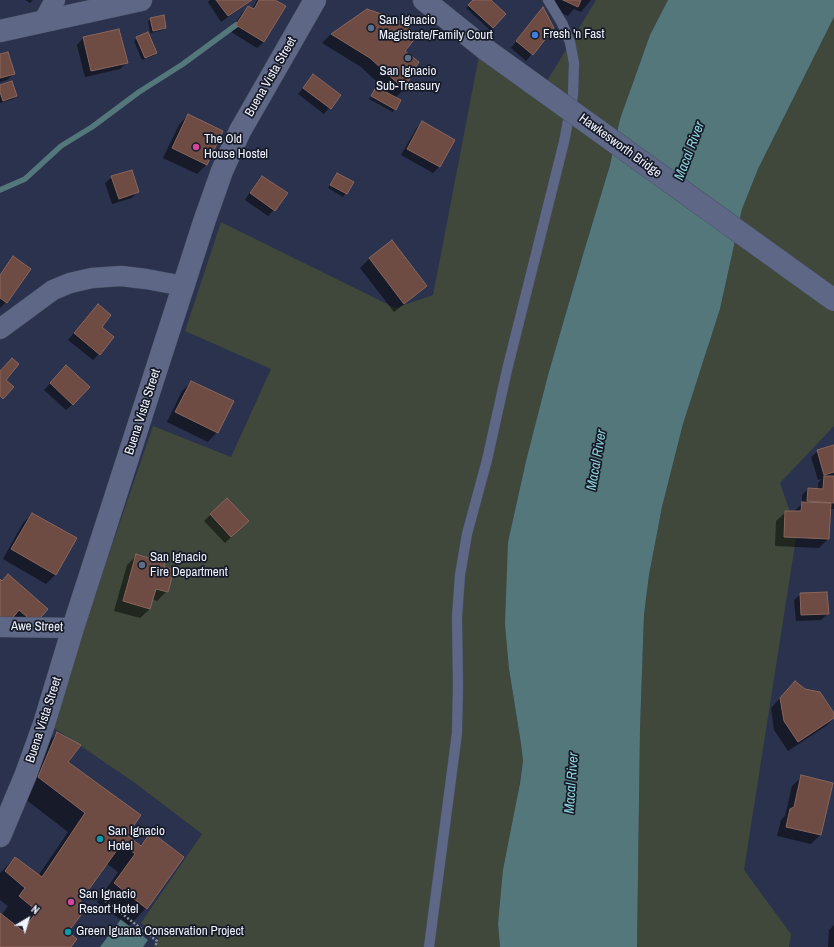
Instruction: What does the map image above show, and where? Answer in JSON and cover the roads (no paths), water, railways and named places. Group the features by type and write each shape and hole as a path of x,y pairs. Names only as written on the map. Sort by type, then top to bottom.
{"main road":[{"path":"0,31 141,0"},
{"name":"Buena Vista Street","path":"0,836 13,808 44,724 73,628 204,222 220,178 240,131 315,0"},
{"name":"Hawkesworth Bridge","path":"424,0 485,49 834,300"}],"street":[{"path":"43,22 55,0"},
{"path":"0,329 53,290 70,283 92,278 121,276 184,286"},
{"name":"Awe Street","path":"0,627 73,628"}],"lane":[{"path":"429,947 457,733 457,617 460,575 467,534 487,460 507,370 564,142 574,95 574,63 570,42 562,23 548,0"}],"water":[{"name":"Macal River","path":"668,0 834,0 834,17 758,169 742,209 720,309 683,424 662,507 649,575 644,615 640,729 637,947 500,947 498,924 503,870 523,761 509,669 505,624 508,542 526,461 548,375 610,165 620,119 650,35"},
{"path":"121,919 148,940 143,947 100,947"}],"waterway":[{"path":"0,190 25,179 61,146 92,127 139,92 183,64 236,25"}],"place":[{"name":"San Ignacio Magistrate/Family Court","path":"371,28"},
{"name":"Fresh 'n Fast","path":"535,35"},
{"name":"San Ignacio Sub-Treasury","path":"408,58"},
{"name":"The Old House Hostel","path":"196,147"},
{"name":"San Ignacio Fire Department","path":"142,565"},
{"name":"San Ignacio Hotel","path":"100,839"},
{"name":"San Ignacio Resort Hotel","path":"71,902"},
{"name":"Green Iguana Conservation Project","path":"68,932"}]}
